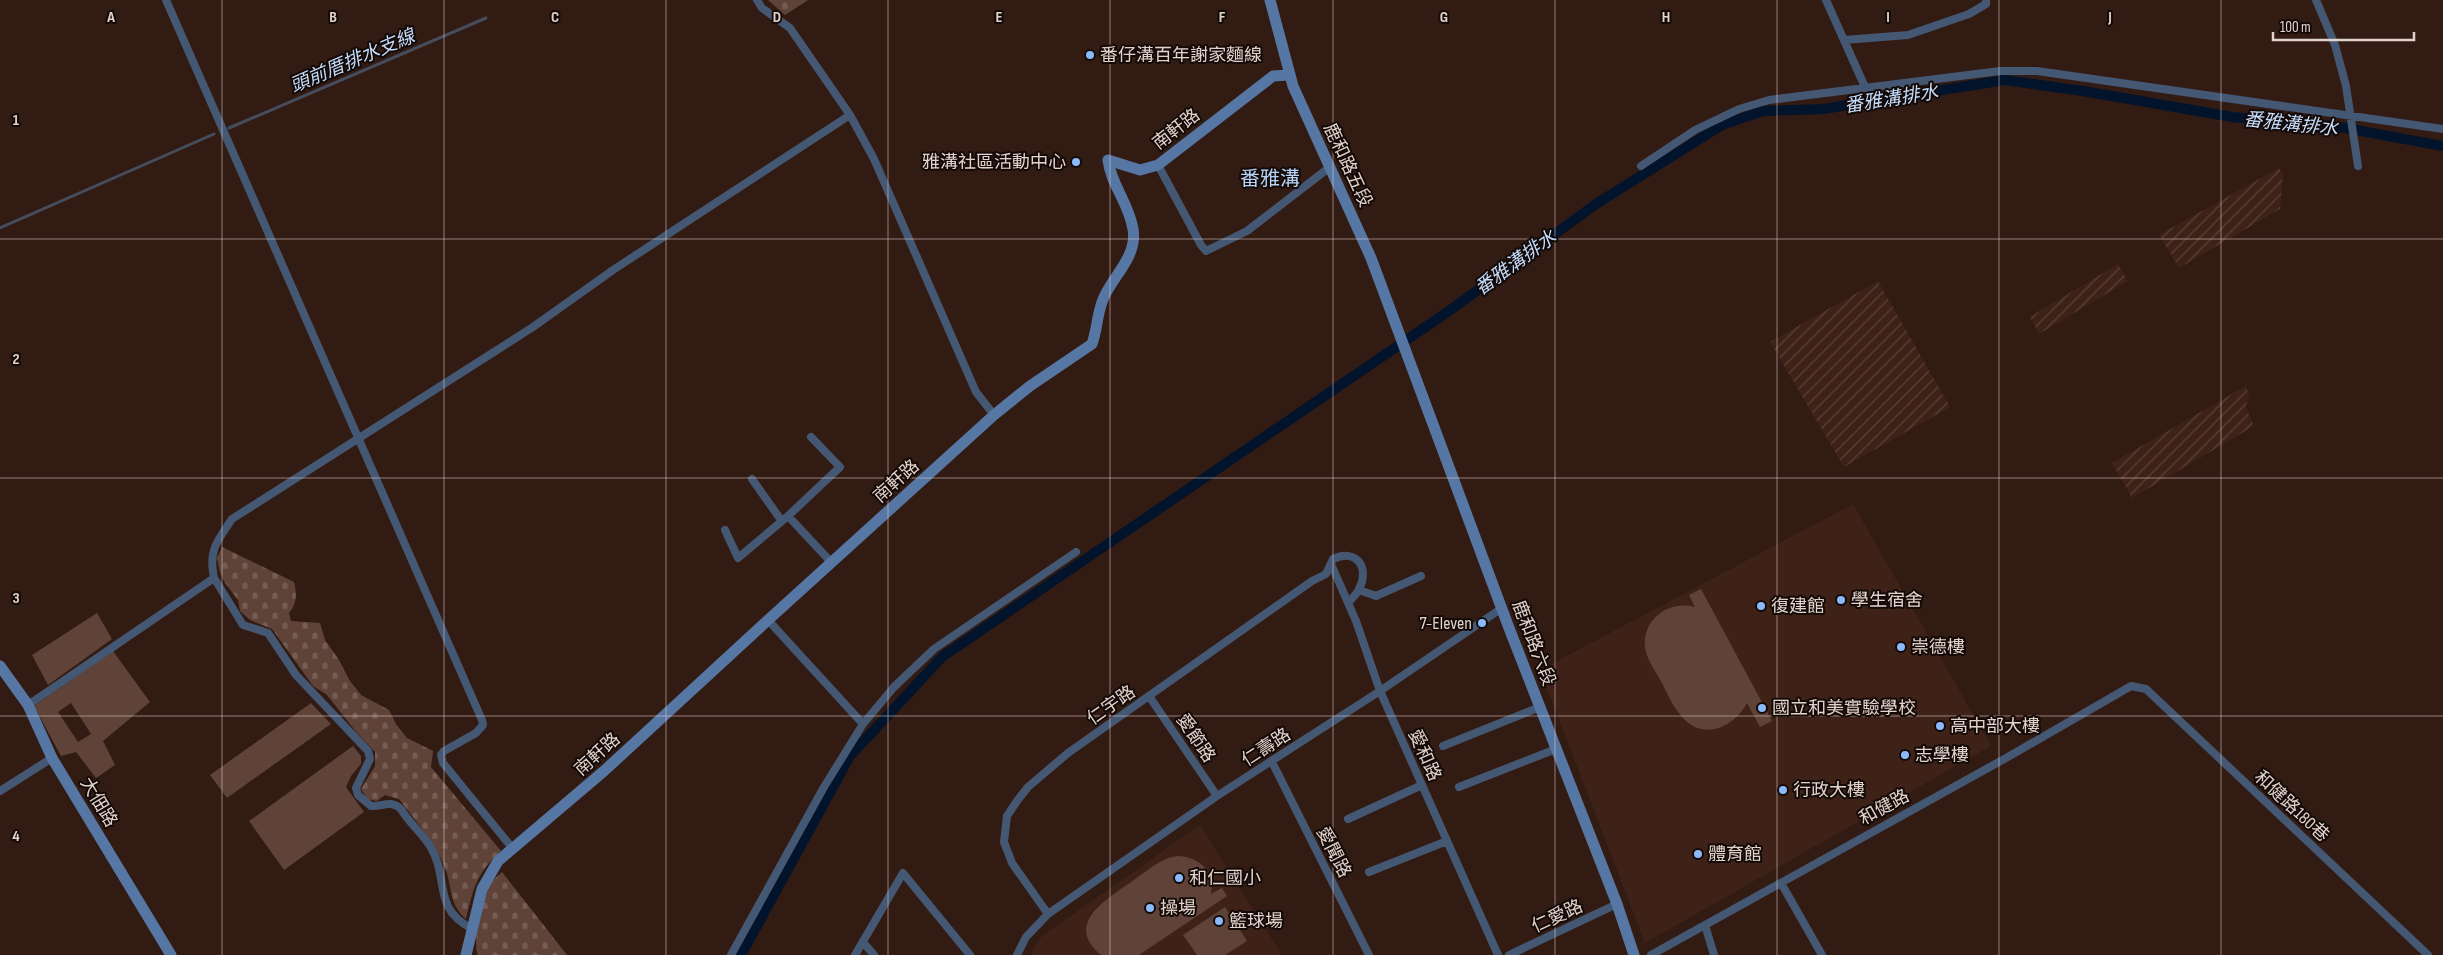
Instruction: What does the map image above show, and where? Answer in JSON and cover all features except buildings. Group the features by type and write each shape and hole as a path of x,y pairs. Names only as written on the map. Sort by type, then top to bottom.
{"street":[{"path":"166,0 482,720 483,725 476,733 444,751 441,755 444,763 513,849"},
{"path":"757,0 762,8 790,28 850,115 874,159 976,392 994,415"},
{"name":"鹿和路五段","path":"1270,0 1289,75 1367,249 1403,342"},
{"path":"1826,0 1865,87"},
{"path":"1844,40 1908,35 1969,14 1986,4 1986,0"},
{"path":"2316,0 2335,45 2352,118 2358,166"},
{"path":"1641,166 1695,130 1739,109 1769,100 1865,87 2020,70 2352,118 2443,129"},
{"name":"南軒路","path":"466,955 486,879 498,861 604,771 994,415 1030,386 1092,344 1102,300 1128,258 1134,231 1127,204 1110,174 1108,160 1140,170 1158,165 1273,76 1289,75"},
{"path":"473,929 463,924 446,905 442,895 440,873 430,847 401,809 396,804 389,803 371,806 358,795 356,788 370,759 368,751 296,675 268,633 243,625 214,578 210,561 219,539 232,519 533,327 613,270 850,115"},
{"path":"1158,165 1200,245 1206,251 1247,231 1330,167"},
{"name":"鹿和路六段","path":"1403,342 1502,608 1617,904 1634,955"},
{"path":"725,530 738,558 788,516 840,468 811,436"},
{"path":"752,479 781,520"},
{"path":"788,516 831,562"},
{"path":"731,955 824,787 863,724 894,687 934,649 1076,552"},
{"path":"1331,564 1333,559 1343,554 1353,556 1359,562 1362,572 1359,590 1349,602"},
{"name":"愛和路","path":"1331,564 1349,602 1380,691 1498,955"},
{"name":"仁宇路","path":"1048,914 1022,878 1008,852 1004,833 1007,816 1028,787 1068,753 1312,581 1326,574 1331,564"},
{"path":"1359,590 1376,596 1422,576"},
{"path":"28,705 214,578"},
{"name":"仁壽路","path":"1018,955 1026,937 1048,914 1217,796 1380,691 1502,608"},
{"path":"768,620 863,724"},
{"name":"大佃路","path":"0,666 28,705 52,758 172,955"},
{"name":"和健路","path":"1651,955 2131,686"},
{"name":"和健路180巷","path":"2131,686 2146,689 2428,955"},
{"name":"愛節路","path":"1149,696 1217,796"},
{"path":"1443,746 1540,707"},
{"path":"1459,788 1556,749"},
{"path":"0,790 52,758"},
{"name":"愛聞路","path":"1272,762 1369,955"},
{"path":"1348,819 1422,785"},
{"path":"1369,872 1447,841"},
{"path":"855,955 903,873 970,955"},
{"path":"1781,883 1822,955"},
{"name":"仁愛路","path":"1509,955 1617,904"},
{"path":"1705,925 1714,955"},
{"path":"862,942 874,955"}],"shaded area":[{"path":"2279,168 2283,175 2280,209 2179,268 2159,235"},
{"path":"2118,264 2128,281 2039,334 2030,317"},
{"path":"1878,281 1950,407 1844,467 1770,342"},
{"path":"2246,386 2249,395 2246,407 2254,426 2132,498 2112,463"},
{"name":"國立和美實驗學校","path":"1853,504 1991,746 1645,943 1540,670"},
{"name":"和仁國小","path":"1200,825 1282,955 1031,955 1039,939 1049,931"}],"green space":[{"path":"768,0 808,0 785,15"},
{"path":"222,547 294,582 296,599 289,613 291,621 320,623 325,640 339,660 350,681 361,695 389,710 396,724 407,738 433,751 431,767 501,851 481,874 471,899 466,919 460,913 453,900 446,870 439,854 399,799 385,795 377,801 367,799 361,789 375,766 375,752 357,733 327,695 313,686 272,629 250,620 240,611 238,600 225,583 220,572 217,558"},
{"path":"1701,589 1772,721 1760,727 1747,703 1735,718 1719,728 1710,730 1692,726 1680,715 1674,706 1648,657 1645,648 1645,638 1653,620 1667,609 1676,606 1695,607 1689,595"},
{"path":"97,613 112,639 48,685 32,655"},
{"path":"113,651 150,702 103,741 115,765 96,778 76,752 61,756 34,706","holes":["71,703 91,734 78,742 58,712"]},
{"path":"311,703 331,724 227,798 210,775"},
{"path":"353,746 361,756 361,764 351,776 346,787 364,812 284,870 249,821"},
{"path":"1178,856 1193,859 1204,867 1211,879 1211,894 1222,888 1227,896 1139,955 1101,955 1090,944 1086,933 1087,923 1093,913 1111,896 1153,866 1165,859"},
{"path":"502,872 567,955 478,955 476,942 483,900 488,886"},
{"name":"籃球場","path":"1225,907 1247,941 1225,955 1197,955 1183,935"}],"waterway":[{"name":"頭前厝排水支線","path":"229,128 486,18"},
{"name":"番雅溝排水","path":"741,955 850,756 942,657 1449,311 1596,204 1722,125 1763,111 1823,109 2005,80 2089,92 2232,117 2334,126 2443,146"},
{"name":"頭前厝排水支線","path":"0,228 214,134"}],"place":[{"name":"番仔溝百年謝家麵線","path":"1090,55"},
{"name":"雅溝社區活動中心","path":"1076,162"},
{"name":"學生宿舍","path":"1841,600"},
{"name":"復建館","path":"1761,606"},
{"name":"7-Eleven","path":"1482,623"},
{"name":"崇德樓","path":"1901,647"},
{"name":"國立和美實驗學校","path":"1762,708"},
{"name":"高中部大樓","path":"1940,726"},
{"name":"志學樓","path":"1905,755"},
{"name":"行政大樓","path":"1783,790"},
{"name":"體育館","path":"1698,854"},
{"name":"和仁國小","path":"1179,878"},
{"name":"操場","path":"1150,908"},
{"name":"籃球場","path":"1219,921"}],"district":[{"name":"番雅溝","path":"1270,178"}]}
